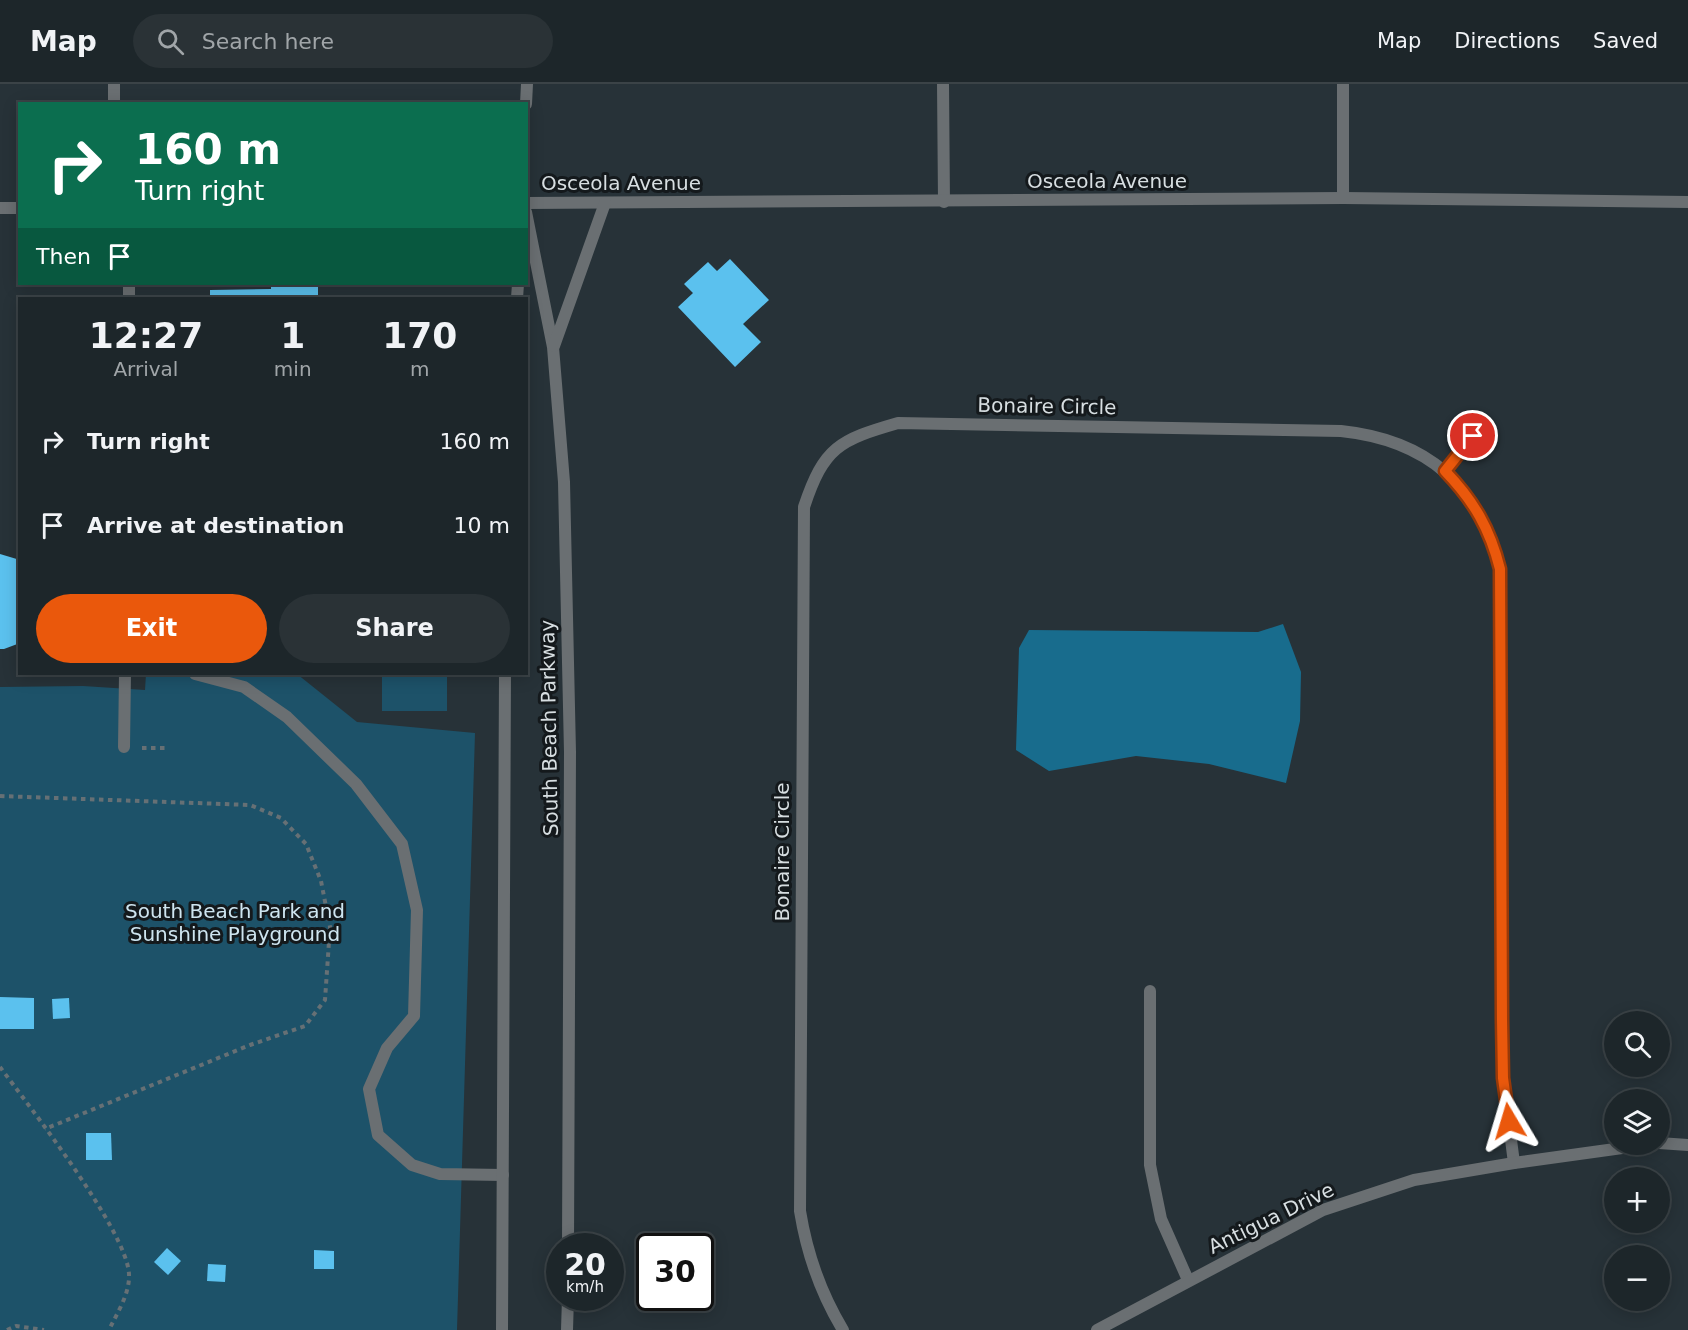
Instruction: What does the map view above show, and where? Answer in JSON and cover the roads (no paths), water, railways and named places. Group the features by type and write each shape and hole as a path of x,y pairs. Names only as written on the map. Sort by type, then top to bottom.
{"street":[{"path":"114,84 114,102"},
{"path":"526,84 526,102"},
{"path":"943,84 944,202"},
{"path":"1343,84 1343,198"},
{"name":"Osceola Avenue","path":"528,203 1343,198 1688,202"},
{"path":"553,347 605,203"},
{"path":"0,208 18,208"},
{"name":"South Beach Parkway","path":"528,222 553,347 564,482 570,740 568,1233"},
{"name":"Bonaire Circle","path":"843,1330 821,1290 811,1264 804,1238 799,1184 804,507 812,482 832,450 866,432 898,423 1341,431 1369,434 1397,442 1422,455 1445,471 1465,492 1481,515 1493,541 1500,569 1503,1078 1514,1163"},
{"path":"1445,471 1473,436"},
{"path":"124,747 125,675"},
{"path":"199,675 244,687 287,717 356,784 402,844 417,910 414,1016 387,1048 369,1089 378,1135 412,1165 440,1174 503,1175"},
{"path":"502,1330 505,675"},
{"path":"1150,991 1150,1165 1161,1219 1188,1280"},
{"path":"1670,1144 1688,1145"},
{"name":"Antigua Drive","path":"1097,1330 1323,1210 1414,1180 1604,1151"},
{"path":"567,1330 568,1311"}],"park label":[{"name":"South Beach Park and Sunshine Playground","path":"235,922"}]}
